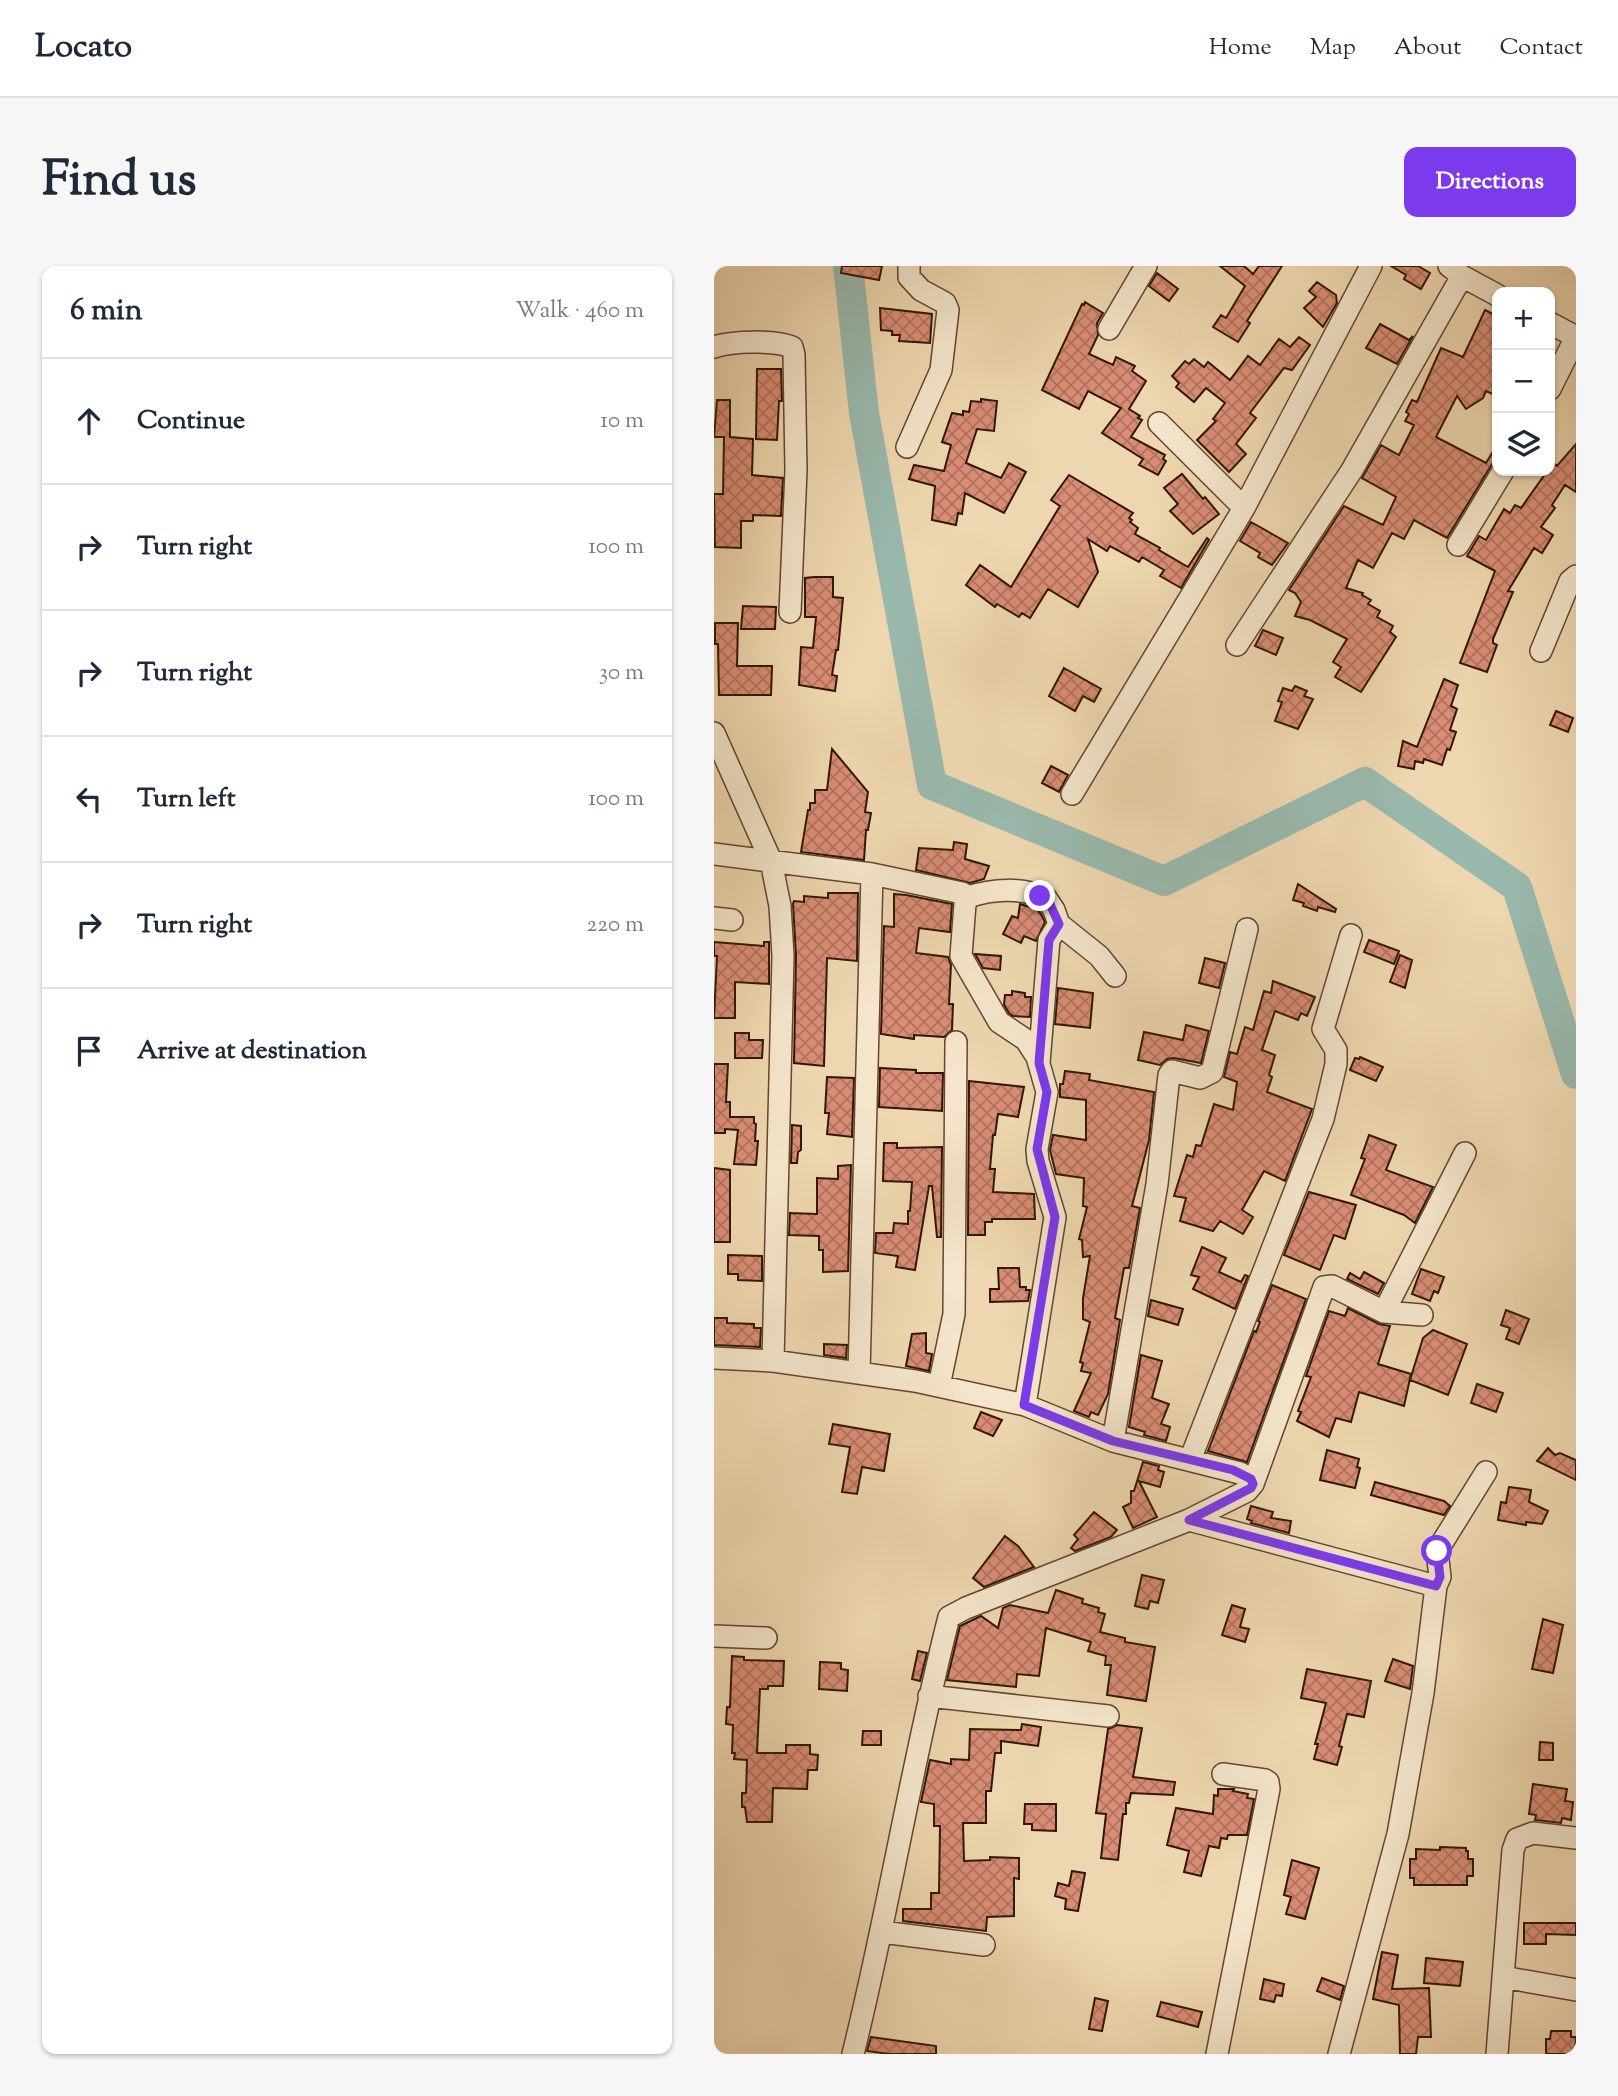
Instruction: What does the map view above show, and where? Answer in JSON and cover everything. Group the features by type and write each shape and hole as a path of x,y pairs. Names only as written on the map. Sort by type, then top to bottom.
{"street":[{"path":"908,447 941,370 948,310 945,303 921,290 909,278 909,266"},
{"path":"1109,329 1146,266"},
{"path":"1072,794 1244,508 1371,266"},
{"path":"1237,645 1352,470 1456,271 1492,292"},
{"path":"1555,326 1576,337 1555,378"},
{"path":"714,348 741,343 784,344 792,347 796,470 790,612"},
{"path":"1159,423 1244,508"},
{"path":"1458,545 1500,476"},
{"path":"1541,651 1570,581 1576,576"},
{"path":"714,733 771,861 779,906 783,957 773,1361"},
{"path":"714,855 872,874 962,892 968,897"},
{"path":"859,1373 872,874"},
{"path":"968,897 996,890 1040,896 1049,902 1059,924 1099,957 1115,976"},
{"path":"968,897 961,957 999,1022 1026,1040 1039,1063 1047,1092 1037,1149 1055,1217 1024,1405"},
{"path":"1039,1063 1049,940 1059,924"},
{"path":"1113,1441 1157,1184 1169,1075 1172,1071 1177,1071 1200,1078 1212,1072 1247,929"},
{"path":"1189,1460 1323,1119 1336,1064 1335,1050 1323,1029 1351,934"},
{"path":"939,1386 954,1314 956,1042"},
{"path":"1384,1312 1465,1153"},
{"path":"853,2054 929,1696 949,1617 1189,1520 1247,1491 1253,1484 1324,1287 1332,1286 1384,1312 1422,1315"},
{"path":"714,1358 773,1361 859,1373 939,1386 1024,1405 1113,1441 1240,1473 1247,1476 1253,1484"},
{"path":"1339,2054 1398,1834 1423,1693 1436,1586 1440,1577 1437,1551 1486,1472"},
{"path":"1189,1520 1436,1586"},
{"path":"714,1636 766,1638"},
{"path":"929,1696 1108,1716"},
{"path":"1217,2054 1269,1789 1265,1780 1223,1774"},
{"path":"1497,2054 1513,1850 1517,1839 1533,1833 1576,1838"},
{"path":"881,1932 984,1945"},
{"path":"1503,1977 1576,1990"}],"building":[{"path":"842,266 882,266 879,280 841,273"},
{"path":"1220,266 1244,266 1253,274 1259,266 1282,266 1247,321 1250,323 1238,342 1213,327 1221,315 1226,318 1245,286"},
{"path":"1391,266 1418,266 1430,273 1421,289 1404,279 1406,275"},
{"path":"1157,273 1178,289 1169,301 1149,286"},
{"path":"1317,282 1336,295 1337,303 1323,327 1304,308 1316,297 1309,291"},
{"path":"1085,302 1103,313 1097,323 1098,335 1089,354 1113,365 1116,357 1135,366 1132,371 1146,381 1129,409 1142,420 1131,437 1165,455 1163,459 1166,461 1158,475 1139,465 1143,459 1102,433 1121,408 1088,391 1079,409 1042,390"},
{"path":"880,308 932,314 930,343 899,341 900,335 881,330"},
{"path":"1485,310 1492,314 1492,394 1486,391 1483,398 1466,409 1457,396 1436,437 1486,463 1492,453 1492,464 1447,538 1414,520 1404,539 1392,533 1373,568 1358,560 1346,588 1363,593 1362,595 1371,600 1368,604 1380,611 1377,617 1393,626 1390,632 1396,637 1361,692 1335,677 1341,667 1333,662 1347,639 1310,620 1295,616 1301,602 1295,593 1289,590 1344,506 1383,525 1396,497 1362,478 1381,445 1399,455 1414,425 1405,421 1409,414 1406,412 1412,400 1417,402 1441,348 1463,357"},
{"path":"1380,324 1409,340 1413,336 1397,364 1366,348"},
{"path":"1299,337 1310,345 1292,370 1284,368 1250,413 1256,418 1236,444 1246,454 1229,472 1197,440 1216,421 1213,419 1225,403 1206,388 1194,402 1176,387 1179,383 1172,376 1185,361 1189,364 1194,359 1204,367 1208,362 1230,380 1248,356 1260,365 1279,339 1290,347"},
{"path":"757,369 781,369 782,401 779,401 777,440 756,439"},
{"path":"981,399 997,401 994,431 977,429 966,463 1001,478 1009,463 1026,472 1004,513 965,493 962,514 958,513 956,525 932,520 935,486 909,479 914,465 944,471 951,445 942,442 952,413 963,415 963,411 969,412 971,401 981,402"},
{"path":"717,400 730,400 730,437 753,439 752,475 783,478 781,516 753,515 753,521 741,521 741,548 715,547 714,494 723,494 724,437 714,437"},
{"path":"1576,444 1576,492 1565,485 1552,505 1555,508 1541,527 1553,535 1542,553 1534,548 1508,591 1513,592 1493,639 1493,643 1497,645 1487,672 1460,663 1495,571 1467,556 1479,536 1486,540 1504,509 1510,513 1515,505 1521,508 1544,476 1555,476 1555,464 1557,466"},
{"path":"1182,474 1219,514 1193,534 1170,511 1178,504 1164,488"},
{"path":"1069,475 1133,513 1129,518 1138,528 1135,534 1188,567 1207,538 1209,540 1181,588 1160,576 1164,570 1142,557 1139,562 1110,546 1107,551 1088,539 1098,572 1078,607 1048,589 1030,618 1022,613 1019,617 997,604 995,607 966,585 980,565 1011,587 1060,506 1051,500"},
{"path":"1251,522 1288,543 1272,565 1258,557 1260,553 1240,541"},
{"path":"833,577 833,597 843,598 838,650 832,675 837,676 835,691 799,685 801,647 813,648 816,617 805,617 805,578"},
{"path":"743,606 776,607 775,629 741,629"},
{"path":"715,623 738,623 737,666 772,666 771,695 719,695"},
{"path":"1263,630 1283,638 1276,655 1255,646"},
{"path":"1064,668 1101,689 1094,702 1083,696 1075,711 1049,696"},
{"path":"1444,679 1458,685 1451,706 1457,709 1450,730 1456,732 1450,750 1447,749 1442,765 1424,759 1423,763 1415,761 1414,769 1398,766 1403,741 1417,747"},
{"path":"1295,686 1307,691 1304,696 1313,699 1298,729 1275,721 1282,702 1278,701 1283,688 1292,691"},
{"path":"1556,711 1573,718 1568,732 1550,725"},
{"path":"832,749 868,792 865,812 871,813 866,830 864,860 801,852 810,803 815,803 815,790 827,790"},
{"path":"1051,766 1068,775 1059,792 1042,783"},
{"path":"954,842 967,844 965,859 989,866 984,879 970,883 916,870 919,848 953,850"},
{"path":"1298,884 1336,909 1335,912 1318,907 1317,911 1293,900"},
{"path":"828,893 858,893 857,961 827,958 824,1066 794,1063 796,956 793,904 794,901 804,902 804,896 828,898"},
{"path":"894,894 952,904 950,932 919,928 916,953 948,957 951,965 949,1004 953,1004 952,1030 944,1037 914,1035 914,1039 881,1034 884,926 894,927"},
{"path":"1020,904 1037,909 1045,922 1036,941 1024,936 1021,943 1003,934 1012,916 1018,918"},
{"path":"1369,940 1399,951 1394,964 1364,952"},
{"path":"714,942 764,946 764,942 769,942 769,984 735,982 735,1018 714,1018 717,956 714,956"},
{"path":"975,954 1001,956 1000,970 983,968"},
{"path":"1400,955 1412,960 1405,988 1390,982"},
{"path":"1205,958 1225,963 1219,988 1199,983"},
{"path":"1273,981 1315,997 1307,1016 1301,1013 1298,1020 1275,1011 1262,1050 1275,1055 1267,1092 1312,1109 1285,1181 1264,1171 1242,1210 1253,1217 1243,1234 1220,1221 1213,1231 1180,1221 1186,1198 1174,1196 1187,1155 1193,1157 1196,1145 1201,1146 1214,1104 1233,1110 1237,1082 1224,1077 1230,1052 1237,1054 1245,1027 1253,1030 1264,991 1271,993"},
{"path":"1058,988 1093,993 1090,1028 1055,1024"},
{"path":"1012,991 1031,997 1030,1017 1013,1016 1009,1013 1004,1005 1005,995 1012,995"},
{"path":"1186,1025 1209,1031 1201,1063 1174,1058 1167,1059 1160,1065 1138,1060 1144,1032 1183,1040"},
{"path":"735,1033 749,1033 749,1040 763,1040 762,1058 735,1058"},
{"path":"1360,1057 1383,1067 1376,1081 1350,1070 1355,1058"},
{"path":"714,1064 728,1064 726,1102 730,1102 730,1117 754,1117 755,1141 758,1141 756,1165 734,1164 738,1130 725,1129 725,1133 714,1133"},
{"path":"880,1068 916,1070 916,1073 943,1073 942,1111 879,1107"},
{"path":"1065,1071 1090,1074 1089,1080 1154,1092 1149,1140 1132,1206 1140,1208 1129,1268 1124,1268 1115,1318 1120,1320 1108,1394 1098,1415 1091,1412 1089,1417 1074,1411 1091,1373 1081,1371 1083,1363 1080,1362 1090,1322 1083,1319 1083,1298 1090,1256 1083,1257 1082,1240 1079,1239 1087,1207 1083,1206 1084,1178 1056,1174 1050,1150 1053,1135 1086,1140 1086,1100 1060,1097 1060,1084 1063,1084"},
{"path":"827,1077 854,1078 852,1137 827,1134"},
{"path":"969,1081 1024,1087 1018,1117 998,1114 990,1169 995,1169 993,1192 1034,1194 1035,1219 992,1219 992,1222 985,1222 985,1235 968,1235"},
{"path":"792,1125 801,1126 801,1150 798,1152 797,1163 791,1163"},
{"path":"1369,1135 1396,1145 1386,1170 1433,1187 1415,1223 1404,1215 1351,1195 1365,1159 1361,1158"},
{"path":"884,1143 897,1143 897,1148 942,1147 941,1237 937,1237 932,1186 929,1186 915,1270 896,1267 898,1256 875,1253 876,1233 893,1233 894,1223 908,1224 910,1211 912,1182 883,1181"},
{"path":"851,1165 848,1271 823,1272 823,1250 819,1250 819,1236 789,1235 790,1213 817,1214 817,1178 838,1179 838,1166"},
{"path":"714,1168 730,1170 730,1242 714,1242"},
{"path":"1309,1192 1356,1205 1345,1239 1334,1235 1320,1270 1284,1255"},
{"path":"1202,1247 1226,1258 1219,1272 1241,1282 1245,1275 1248,1276 1235,1309 1193,1289 1199,1277 1191,1275"},
{"path":"728,1255 762,1256 762,1281 738,1280 738,1274 728,1274"},
{"path":"998,1268 1019,1268 1020,1287 1030,1290 1028,1301 990,1302 990,1289 999,1289"},
{"path":"1421,1269 1444,1277 1438,1293 1434,1291 1430,1301 1412,1294"},
{"path":"1364,1272 1384,1283 1378,1294 1347,1279 1350,1273 1360,1279"},
{"path":"1272,1285 1306,1299 1247,1462 1208,1451 1254,1331 1256,1332 1260,1322 1258,1321"},
{"path":"1151,1300 1183,1309 1178,1325 1148,1316"},
{"path":"1348,1308 1379,1324 1390,1326 1378,1364 1411,1374 1404,1406 1359,1392 1351,1422 1336,1418 1329,1437 1297,1421 1301,1412 1298,1411 1311,1377 1306,1376 1329,1311 1345,1316"},
{"path":"1506,1310 1529,1319 1519,1344 1506,1339 1510,1328 1501,1325"},
{"path":"714,1318 727,1318 727,1323 754,1324 754,1328 761,1328 760,1347 714,1345"},
{"path":"1433,1330 1467,1344 1448,1395 1410,1380 1423,1338"},
{"path":"926,1333 926,1353 932,1354 929,1371 906,1366 912,1334"},
{"path":"824,1344 847,1345 846,1358 824,1355"},
{"path":"1141,1355 1162,1361 1152,1398 1169,1404 1161,1424 1170,1427 1166,1441 1144,1435 1145,1432 1129,1427"},
{"path":"1477,1384 1503,1393 1496,1412 1471,1403"},
{"path":"981,1412 1002,1420 993,1436 974,1428"},
{"path":"833,1424 890,1434 884,1471 862,1467 857,1494 842,1492 850,1447 829,1444"},
{"path":"1548,1448 1555,1455 1560,1453 1576,1460 1576,1480 1537,1461"},
{"path":"1327,1450 1359,1459 1357,1467 1360,1468 1355,1488 1320,1480"},
{"path":"1143,1462 1159,1466 1158,1470 1164,1472 1160,1487 1139,1481 1157,1517 1133,1528 1123,1507 1131,1503 1131,1491 1134,1491"},
{"path":"1375,1482 1444,1501 1450,1506 1444,1515 1371,1495"},
{"path":"1509,1487 1531,1490 1529,1502 1548,1511 1542,1524 1526,1522 1526,1525 1498,1520 1501,1502 1506,1503"},
{"path":"1251,1506 1273,1512 1271,1518 1291,1521 1289,1533 1251,1523 1252,1521 1247,1519"},
{"path":"1094,1512 1117,1530 1111,1537 1075,1551 1071,1548 1078,1539 1074,1535"},
{"path":"1005,1536 1018,1546 1034,1567 984,1587 973,1578"},
{"path":"1142,1575 1164,1580 1158,1603 1150,1601 1148,1609 1135,1606"},
{"path":"1056,1590 1083,1599 1082,1603 1099,1608 1098,1612 1105,1614 1100,1632 1125,1638 1125,1642 1155,1647 1146,1701 1107,1695 1111,1665 1105,1665 1106,1656 1088,1651 1091,1642 1046,1628 1039,1676 1017,1674 1016,1687 947,1680 960,1626 981,1616 998,1628 1003,1608 1010,1605 1048,1613"},
{"path":"1232,1605 1245,1609 1240,1627 1249,1629 1245,1642 1222,1635"},
{"path":"1543,1619 1563,1625 1553,1673 1532,1669"},
{"path":"918,1651 927,1653 920,1681 912,1679"},
{"path":"732,1656 744,1657 744,1660 784,1661 783,1686 760,1689 757,1753 786,1753 786,1745 810,1745 810,1754 818,1755 817,1770 808,1770 807,1789 773,1788 772,1822 747,1822 745,1807 742,1807 742,1793 746,1793 747,1760 734,1759 733,1725 726,1724 727,1707 730,1707"},
{"path":"1393,1659 1413,1666 1410,1689 1385,1681"},
{"path":"820,1662 841,1663 841,1669 848,1670 847,1691 819,1689"},
{"path":"1307,1669 1371,1681 1364,1717 1347,1714 1337,1765 1314,1759 1318,1744 1315,1744 1326,1703 1301,1698"},
{"path":"1022,1724 1041,1727 1038,1746 1001,1741 1001,1753 995,1753 991,1791 986,1791 986,1823 963,1823 964,1861 990,1860 990,1857 1019,1858 1019,1879 1014,1878 1014,1916 987,1917 986,1931 903,1921 903,1909 931,1909 931,1893 939,1893 940,1826 934,1826 934,1804 921,1802 930,1760 951,1764 951,1759 969,1760 970,1729 1021,1730"},
{"path":"1117,1725 1142,1728 1133,1777 1175,1782 1173,1795 1131,1793 1129,1803 1126,1803 1126,1814 1123,1814 1118,1860 1101,1858 1106,1814 1096,1813 1108,1729"},
{"path":"863,1731 881,1731 881,1745 862,1745"},
{"path":"1540,1742 1553,1743 1553,1760 1539,1760"},
{"path":"1533,1784 1567,1789 1565,1801 1573,1802 1571,1820 1562,1818 1561,1823 1535,1820 1536,1815 1529,1814"},
{"path":"1218,1789 1234,1789 1233,1791 1248,1794 1247,1798 1254,1799 1247,1835 1228,1835 1227,1839 1221,1838 1219,1848 1209,1846 1201,1876 1184,1872 1189,1851 1167,1845 1176,1808 1213,1814 1214,1795 1218,1796"},
{"path":"1025,1804 1056,1804 1056,1831 1032,1830 1032,1824 1024,1824"},
{"path":"1440,1847 1466,1848 1468,1859 1473,1859 1473,1876 1467,1876 1467,1885 1414,1885 1414,1878 1410,1878 1410,1859 1416,1859 1416,1849 1440,1850"},
{"path":"1292,1860 1319,1868 1305,1919 1286,1914 1291,1897 1284,1895"},
{"path":"1072,1871 1085,1873 1078,1911 1065,1909 1066,1899 1055,1896 1058,1883 1069,1886"},
{"path":"1524,1923 1576,1923 1576,1935 1546,1934 1546,1944 1524,1944"},
{"path":"1382,1952 1398,1955 1392,1989 1429,1988 1431,2037 1418,2037 1416,2054 1400,2054 1399,2005 1373,1999"},
{"path":"1426,1958 1463,1962 1460,1986 1424,1983"},
{"path":"1322,1978 1344,1986 1340,2000 1317,1991"},
{"path":"1264,1979 1284,1984 1282,1996 1276,1995 1274,2002 1260,1999"},
{"path":"1095,1998 1108,2001 1102,2031 1089,2029"},
{"path":"1161,2002 1202,2012 1198,2027 1157,2016"},
{"path":"1551,2031 1571,2031 1571,2037 1576,2037 1575,2054 1546,2054 1546,2039 1550,2039"},
{"path":"871,2037 936,2046 936,2054 867,2051"}],"waterway":[{"path":"848,266 864,413 932,785 1164,881 1365,782 1517,887 1576,1074"}],"route":[{"path":"1040,896 1049,902 1059,924 1049,940 1039,1063 1047,1092 1037,1149 1038,1161 1055,1217 1024,1405 1113,1441 1233,1470 1251,1479 1251,1488 1189,1520 1436,1586 1440,1577 1437,1551"}]}
